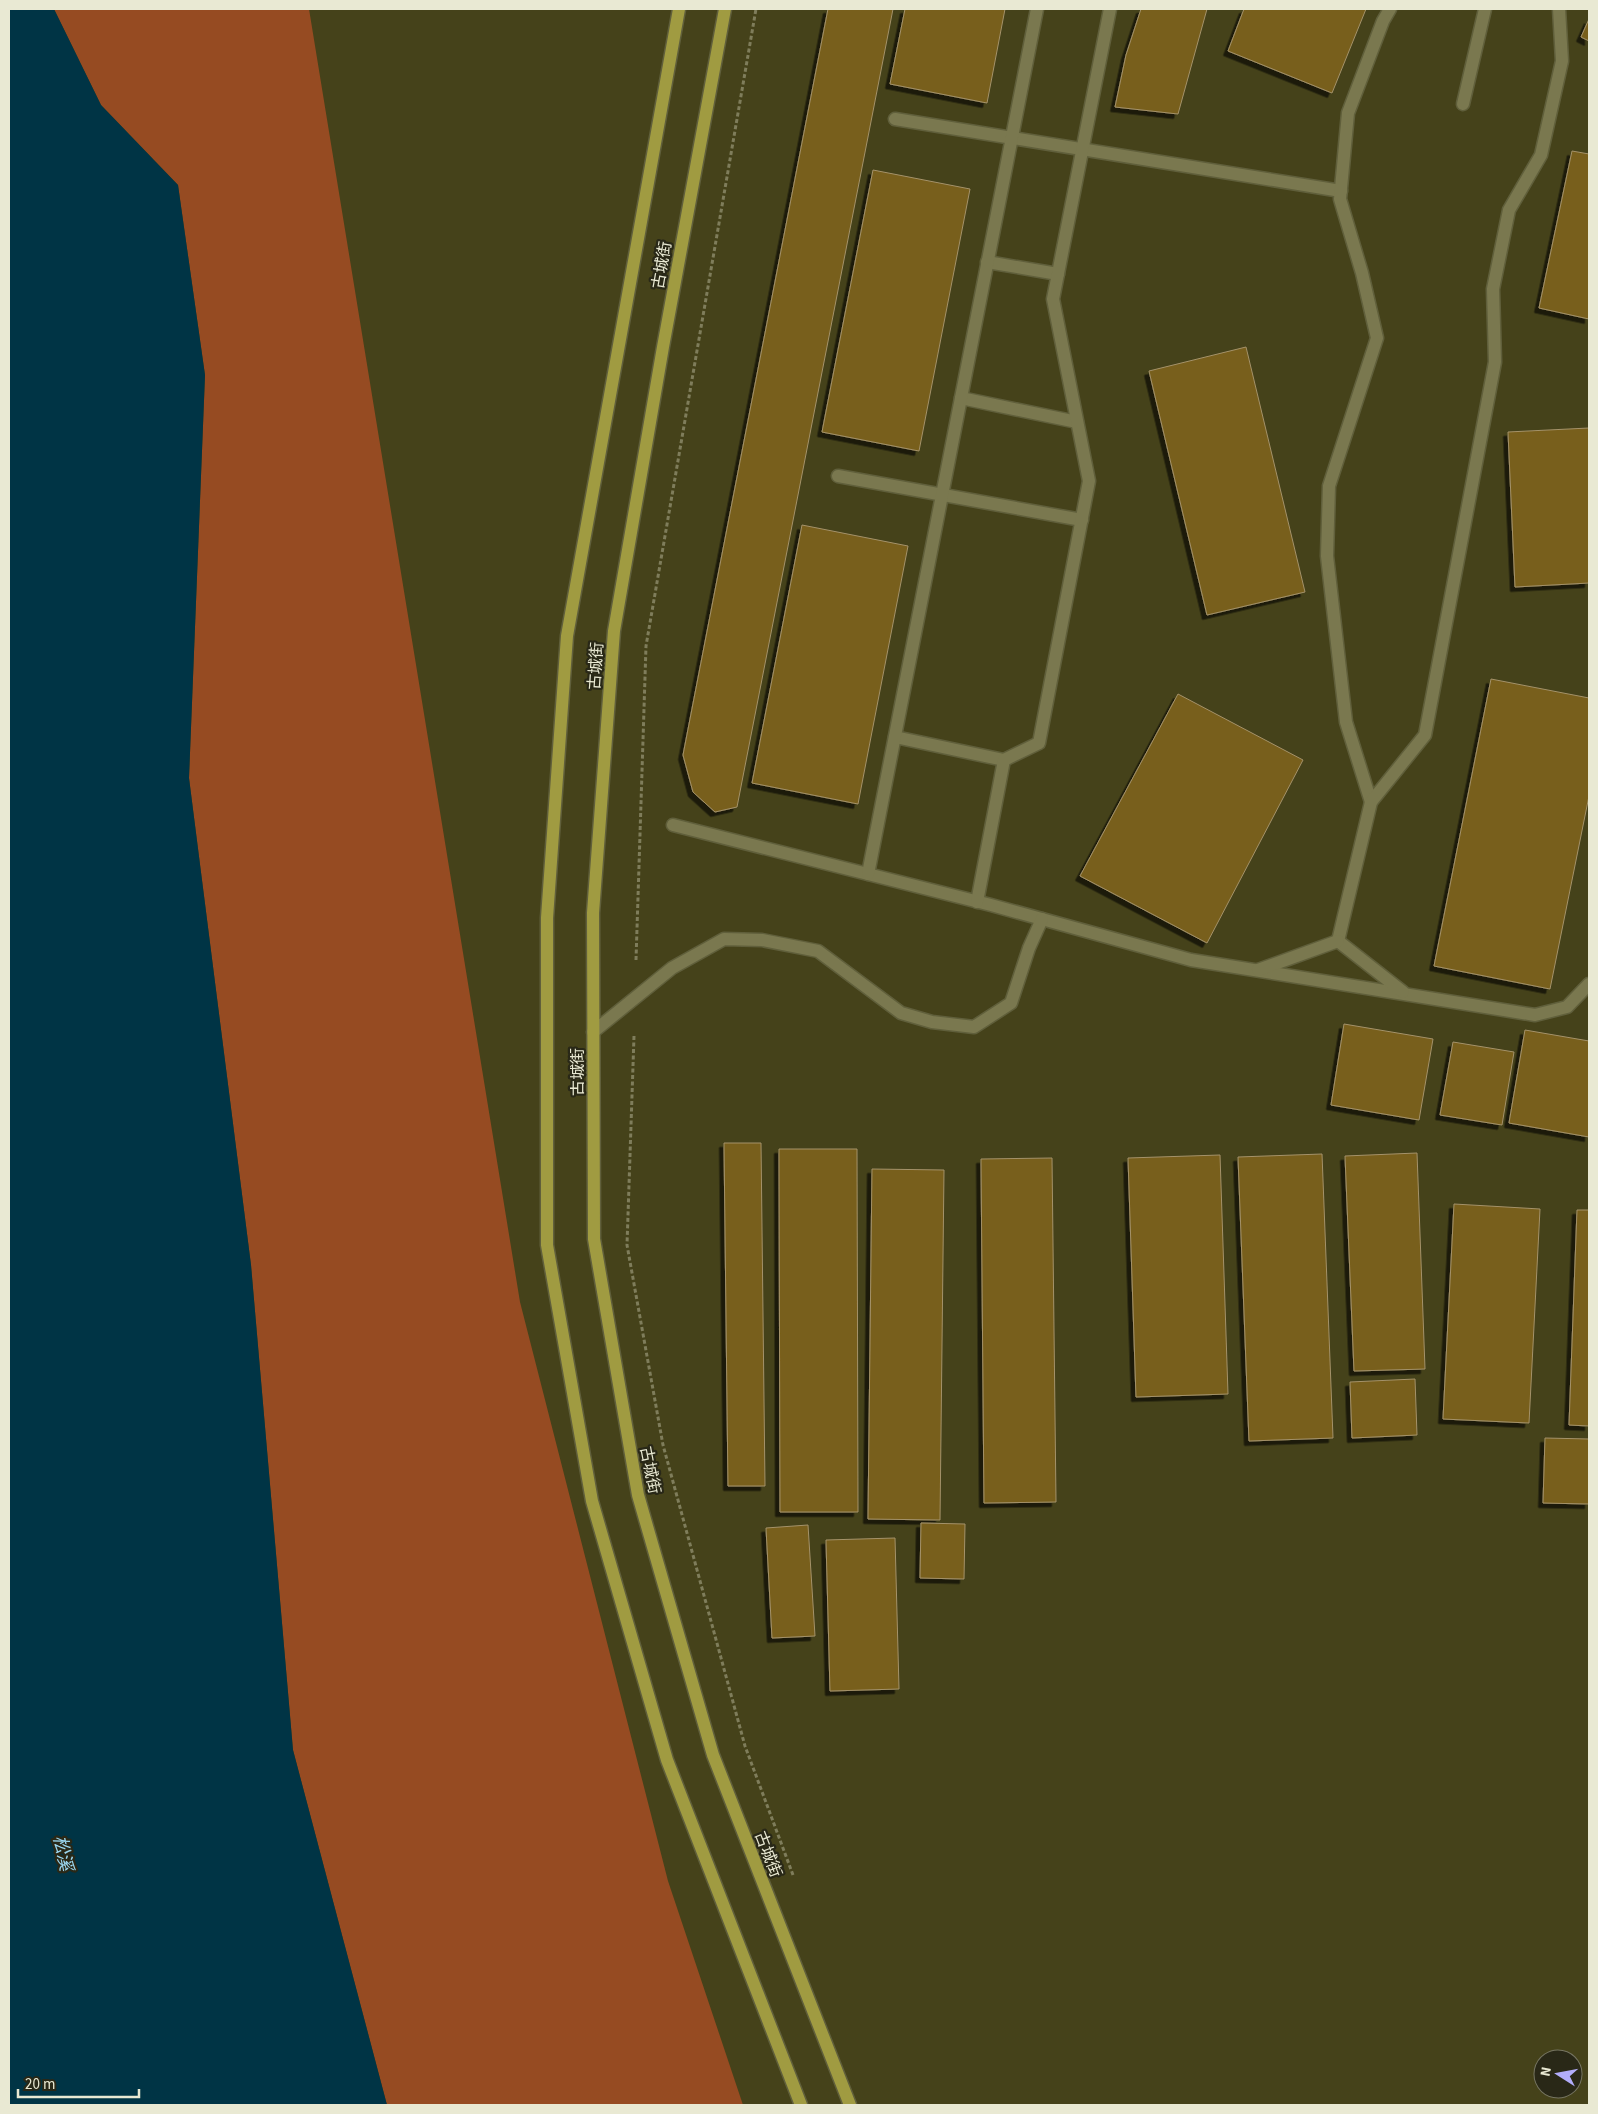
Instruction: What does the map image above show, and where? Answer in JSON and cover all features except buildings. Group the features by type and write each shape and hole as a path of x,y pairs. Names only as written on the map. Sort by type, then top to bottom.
{"main road":[{"name":"古城街","path":"679,9 567,636 547,918 547,1245 592,1500 664,1751 801,2105"},
{"name":"古城街","path":"725,9 663,347 614,631 593,913 594,1239 638,1495 713,1755 850,2105"}],"street":[{"path":"868,874 1037,9"},
{"path":"895,736 1004,760 1039,744 1089,481 1053,299 1110,9"},
{"path":"1371,802 1346,722 1327,556 1329,486 1377,338 1340,199 1348,113 1383,21 1390,9"},
{"path":"1463,104 1485,9"},
{"path":"1338,941 1371,802 1425,735 1495,362 1493,289 1509,210 1541,155 1562,61 1559,9"},
{"path":"895,119 1341,191"},
{"path":"988,262 1058,274"},
{"path":"961,398 1077,422"},
{"path":"838,476 1082,520"},
{"path":"976,902 1004,760"},
{"path":"673,825 1042,919 1191,960 1535,1015 1567,1007 1589,984"},
{"path":"593,1032 672,968 724,939 762,940 818,951 901,1012 932,1022 974,1027 1010,1002 1029,948 1042,919"},
{"path":"1258,971 1338,941"},
{"path":"1338,941 1405,994"}],"path":[{"path":"756,9 646,646 627,1246 661,1436 745,1746 796,1884"}],"shaded area":[{"path":"54,9 309,9 520,1302 668,1881 743,2105 387,2105 293,1750 251,1265 189,778 205,375 178,185 101,105"}],"water":[{"name":"松溪","path":"9,9 54,9 101,105 178,185 205,375 189,778 251,1265 293,1750 387,2105 9,2105"}]}
